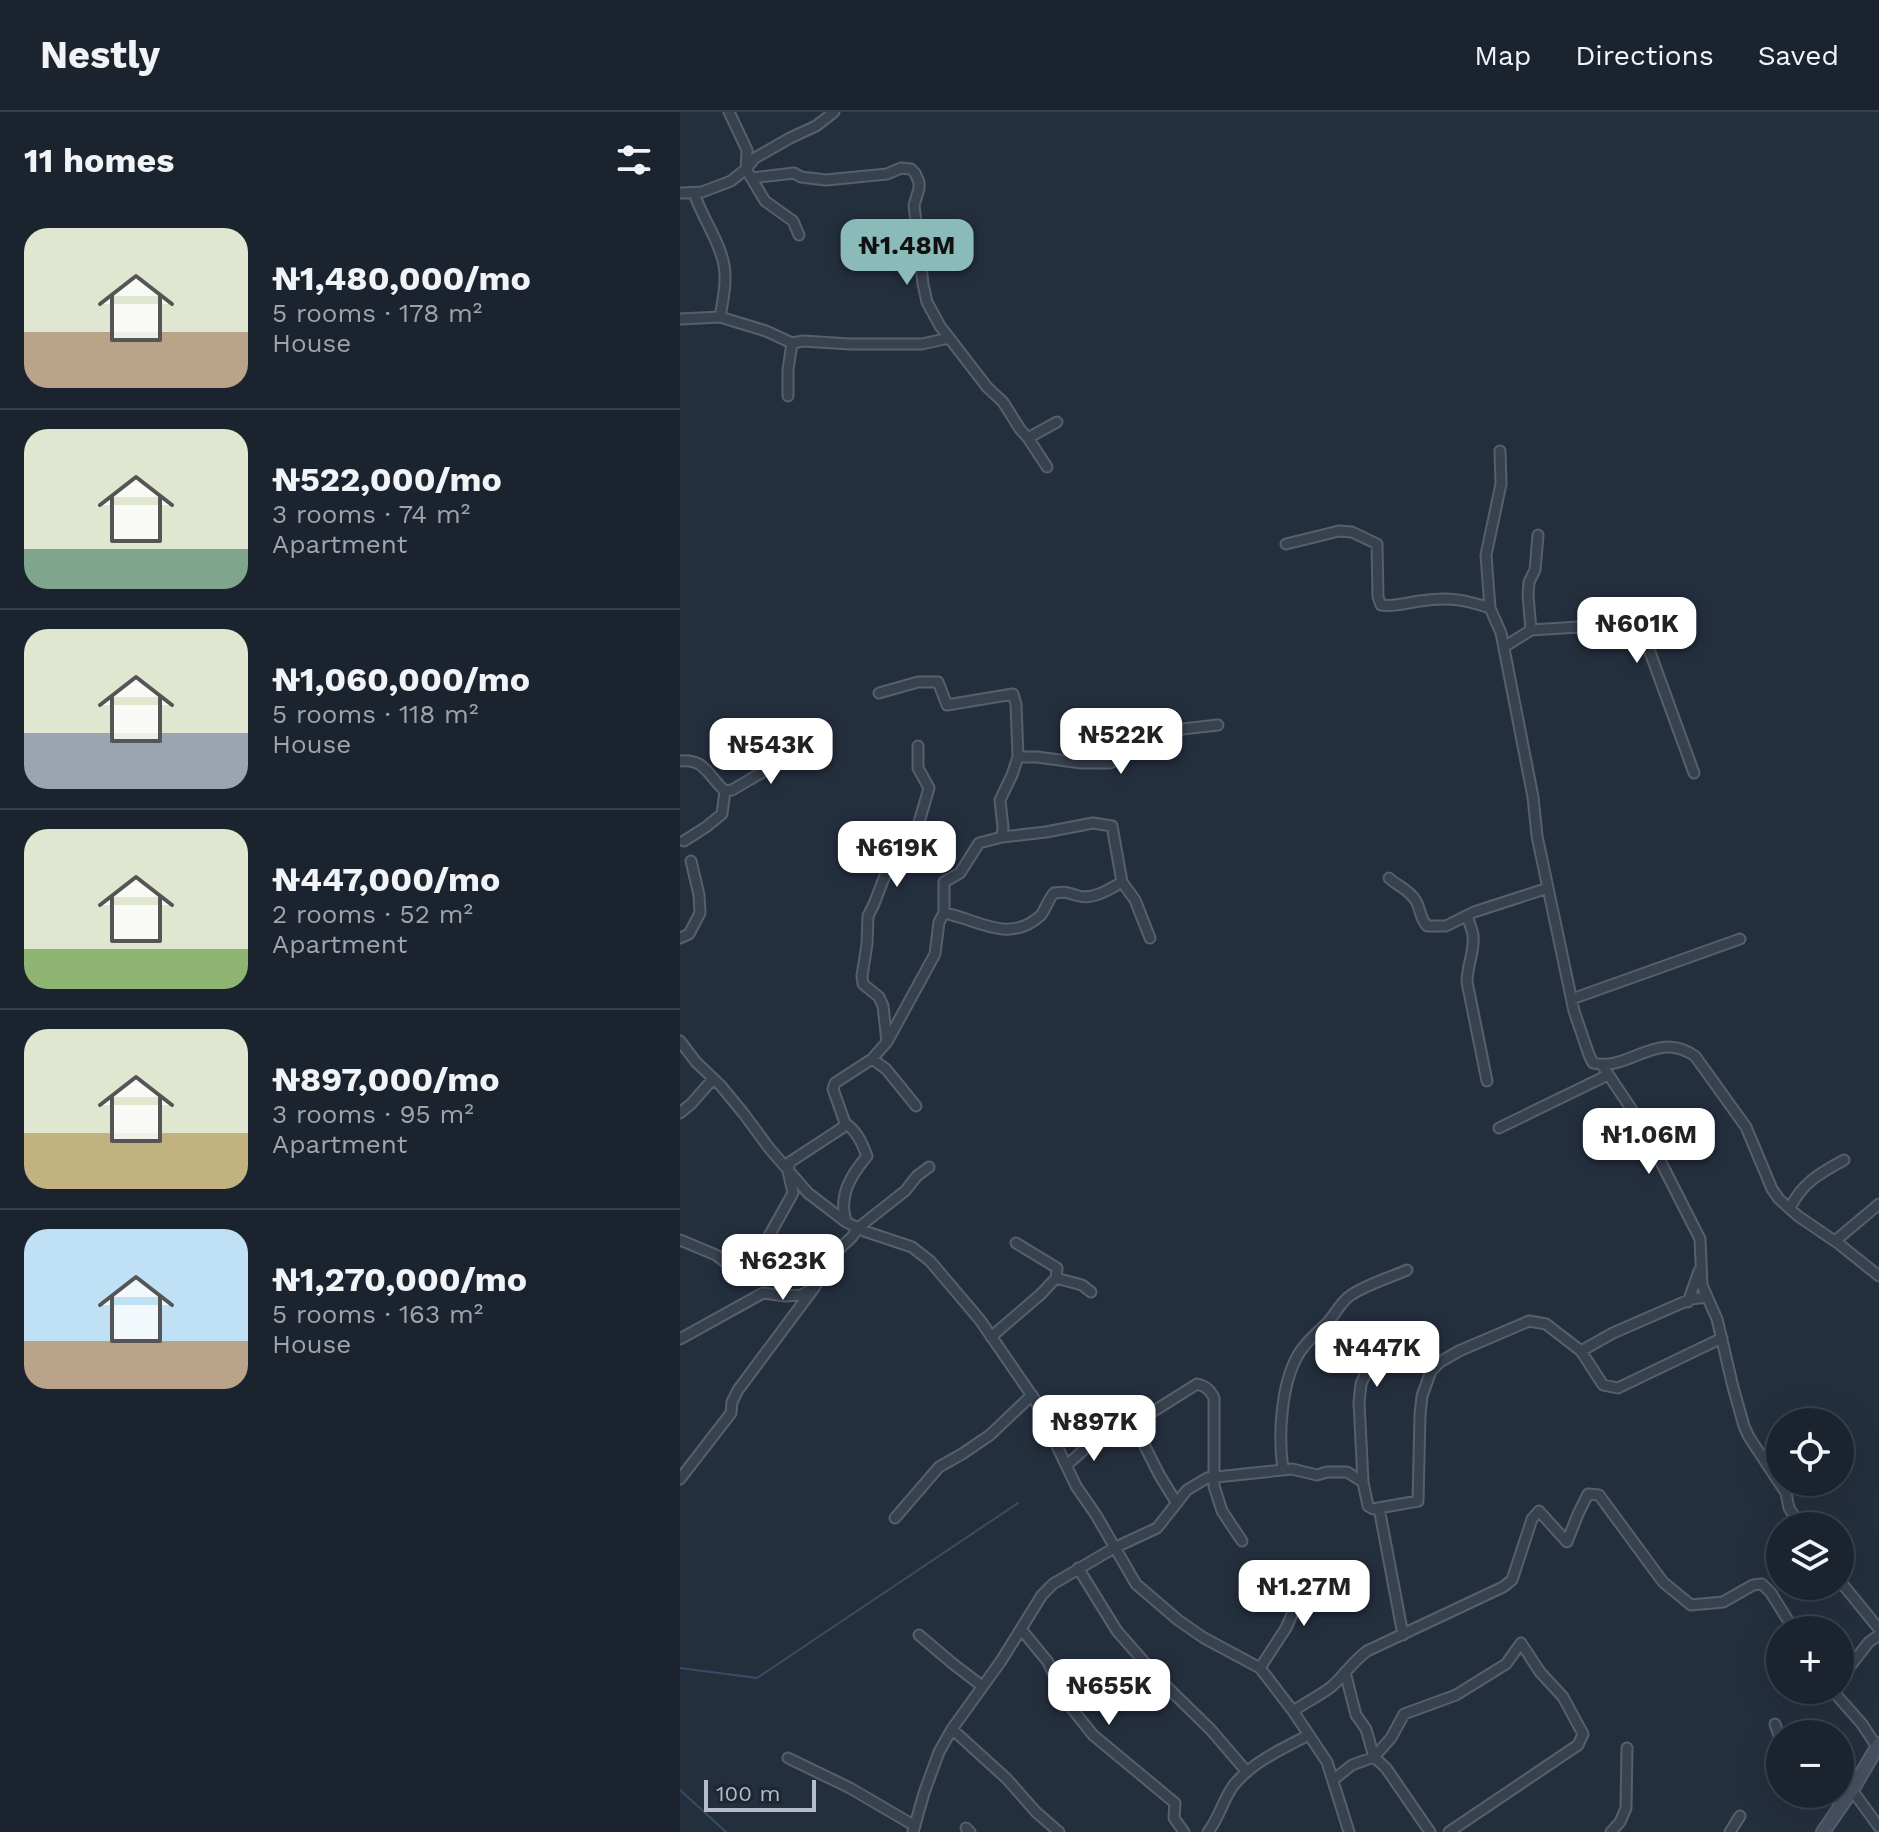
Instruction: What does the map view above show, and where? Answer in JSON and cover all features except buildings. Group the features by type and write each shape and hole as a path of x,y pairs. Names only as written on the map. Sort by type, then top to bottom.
{"street":[{"path":"729,112 746,145 749,173 765,201 793,221 799,235"},
{"path":"749,173 755,158 816,126 834,112"},
{"path":"680,193 710,190 749,173 794,173 801,177 826,180 911,169 919,182 914,205 925,296 940,326 987,387 1003,402 1047,467"},
{"path":"694,193 725,268 720,317"},
{"path":"680,319 720,317 766,331 792,343 922,344 949,338"},
{"path":"788,396 792,343"},
{"path":"1028,438 1057,422"},
{"path":"1500,451 1501,484 1486,555 1490,608 1501,633 1533,797 1537,836 1574,1011 1589,1055 1593,1063 1602,1065 1611,1065 1663,1047 1677,1047 1695,1056 1746,1127 1779,1199 1879,1276"},
{"path":"1286,544 1339,531 1352,532 1377,544 1378,597 1381,605 1461,599 1490,608"},
{"path":"1531,630 1528,595 1529,582 1535,570 1538,535"},
{"path":"1504,647 1531,630 1627,624 1643,633 1694,773"},
{"path":"879,693 918,682 938,682 947,705 1013,694 1018,757 1000,800 1002,837"},
{"path":"1018,757 1110,763 1182,729 1218,725"},
{"path":"887,1042 883,1006 879,997 863,984 868,916 889,865 898,855 910,853 929,788 918,768 918,746"},
{"path":"680,761 690,760 702,765 712,780 725,791 778,763 778,748"},
{"path":"684,841 722,814 725,791"},
{"path":"846,1222 844,1195 855,1171 867,1156 854,1131 845,1123 833,1089 835,1083 872,1059 887,1042 935,954 939,922 944,913 944,882 960,873 979,843 1093,823 1112,826 1122,882 1135,900 1150,938"},
{"path":"680,938 689,934 700,913 691,861"},
{"path":"1389,878 1406,889 1427,926 1446,926 1548,888"},
{"path":"944,913 988,927 1006,930 1022,928 1043,913 1046,902 1054,893 1068,891 1080,897 1091,896 1122,882"},
{"path":"1467,916 1473,934 1467,982 1487,1081"},
{"path":"1572,999 1740,939"},
{"path":"680,1041 808,1193 846,1222 912,1247 930,1261 980,1320 1032,1395 1076,1486 1136,1584 1204,1638 1260,1668 1327,1762 1349,1832"},
{"path":"872,1059 886,1069 916,1106"},
{"path":"1602,1065 1642,1125 1700,1239 1702,1285 1717,1319 1744,1426 1786,1493 1792,1512"},
{"path":"1499,1128 1608,1075"},
{"path":"680,1113 713,1079"},
{"path":"680,1240 739,1267 765,1243 793,1193 788,1171 790,1162 845,1123"},
{"path":"1790,1208 1797,1192 1844,1160"},
{"path":"680,1479 731,1413 738,1390 814,1288 836,1252 858,1228 905,1191 929,1167"},
{"path":"1835,1241 1879,1204"},
{"path":"991,1337 1056,1278 1057,1268 1016,1243"},
{"path":"1688,1302 1701,1264"},
{"path":"1283,1469 1280,1439 1285,1394 1296,1358 1347,1297 1370,1284 1407,1270"},
{"path":"1056,1278 1082,1285 1091,1292"},
{"path":"680,1339 763,1293 801,1295 814,1288"},
{"path":"1581,1351 1613,1333 1691,1299 1707,1297"},
{"path":"1326,1324 1361,1360 1365,1375 1359,1402 1363,1482 1368,1506 1373,1509 1418,1501 1422,1396 1431,1371 1459,1351 1529,1321 1546,1324 1581,1351 1603,1385 1618,1388 1722,1338"},
{"path":"1176,1502 1135,1427 1146,1416 1197,1384 1210,1390 1214,1398 1214,1486 1222,1511 1242,1541"},
{"path":"895,1518 939,1467 990,1435 1032,1395"},
{"path":"1067,1465 1095,1437"},
{"path":"788,1758 850,1788 914,1829 939,1752 952,1729 1001,1661 1042,1595 1053,1584 1114,1548 1157,1528 1187,1490 1207,1478 1292,1469 1317,1475 1347,1472 1363,1482"},
{"path":"1293,1711 1331,1687 1354,1660 1367,1651 1512,1580 1532,1519 1539,1511 1567,1542 1588,1494 1599,1495 1663,1582 1691,1605 1723,1602 1753,1585 1762,1584 1785,1616"},
{"path":"1379,1508 1403,1635"},
{"path":"1078,1568 1117,1631 1247,1772"},
{"path":"1260,1668 1294,1610 1293,1591 1304,1568"},
{"path":"1854,1599 1879,1632 1854,1661"},
{"path":"1021,1629 1048,1662 1066,1701 1093,1735 1175,1803 1174,1818 1184,1832"},
{"path":"919,1635 982,1686"},
{"path":"1333,1780 1352,1765 1374,1757 1391,1738 1404,1714 1456,1695 1506,1664 1521,1643 1540,1672 1563,1697 1583,1734 1578,1745 1449,1832"},
{"path":"1345,1672 1356,1715 1366,1729 1374,1757 1386,1768 1430,1832"},
{"path":"1844,1704 1878,1746 1854,1781"},
{"path":"952,1729 1059,1832"},
{"path":"1208,1832 1233,1787 1247,1772 1309,1735"},
{"path":"1611,1832 1626,1808 1627,1748"},
{"path":"1854,1799 1879,1827"},
{"path":"1823,1832 1837,1808"},
{"path":"1730,1832 1740,1816"}],"waterway":[{"path":"680,1668 757,1678 1018,1503"},
{"path":"680,1790 726,1832"}]}
